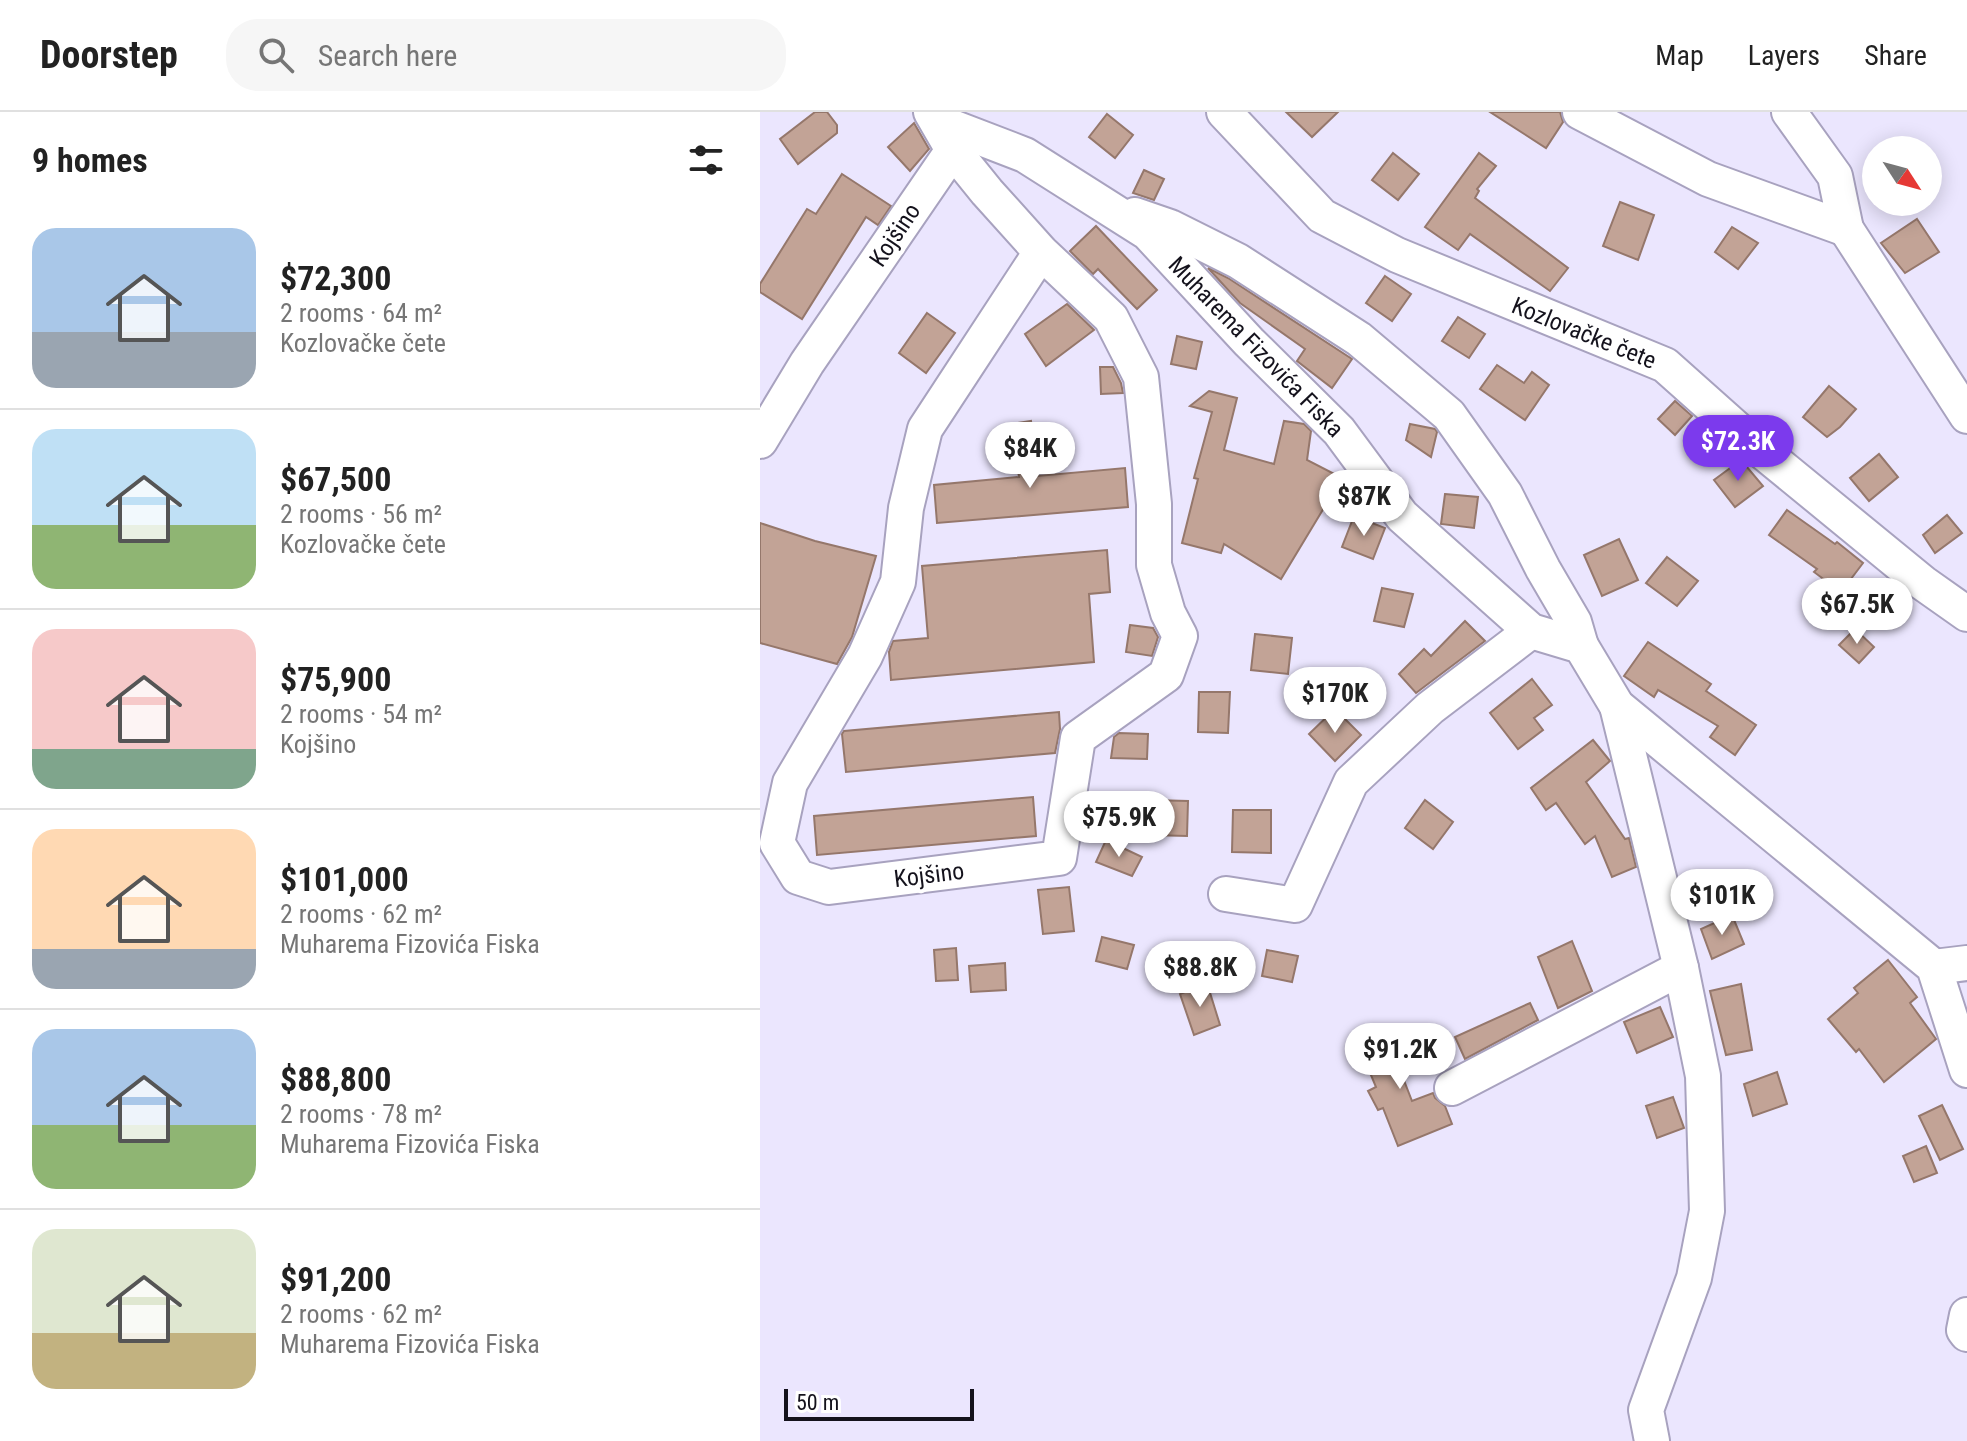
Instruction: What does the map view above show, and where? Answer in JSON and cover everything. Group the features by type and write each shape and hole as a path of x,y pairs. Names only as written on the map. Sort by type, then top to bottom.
{"street":[{"name":"Kozlovačke čete","path":"1224,112 1322,216 1397,255 1665,365 1781,467 1923,583 1967,614"},
{"path":"1257,147 1259,112"},
{"path":"1580,112 1708,179 1846,229"},
{"path":"1789,112 1835,176 1846,229 1967,416"},
{"name":"Muharema Fizovića Fiska","path":"941,128 1025,155 1148,233 1249,342 1339,431 1402,516 1531,631 1581,646"},
{"name":"Kojšino","path":"760,441 941,128 1041,252 1111,318 1141,377 1154,504 1154,565 1168,613 1180,636 1166,675 1078,738 1059,858 829,887 798,877 777,843 790,783 865,656 898,582 906,508 925,429 1041,252"},
{"name":"Muharema Fizovića Fiska","path":"1108,207 1170,227 1238,261 1359,339 1449,415 1505,494 1574,622 1581,646 1617,706 1951,965 1966,1062"},
{"path":"1226,894 1295,905 1351,782 1430,708 1531,631"},
{"path":"1617,706 1681,968 1703,1076 1707,1211 1694,1278 1646,1410 1652,1441"},
{"path":"1452,1088 1681,968"},
{"path":"1967,1315 1964,1330 1967,1334"}],"building":[{"path":"815,112 827,112 837,125 837,133 798,164 780,139"},
{"path":"1286,112 1338,112 1312,137"},
{"path":"1490,112 1560,112 1563,122 1546,148"},
{"path":"1107,114 1133,135 1115,158 1089,137"},
{"path":"914,123 929,149 910,171 888,147"},
{"path":"1393,153 1419,174 1398,200 1372,180"},
{"path":"1479,153 1496,166 1477,189 1475,198 1568,268 1550,291 1470,234 1458,250 1425,227"},
{"path":"1144,170 1164,179 1154,200 1133,193"},
{"path":"842,174 891,206 878,225 866,217 802,319 760,292 760,284 807,209 816,214"},
{"path":"1620,202 1654,215 1638,260 1603,246"},
{"path":"1917,219 1939,252 1905,273 1881,243"},
{"path":"1096,226 1157,290 1137,309 1098,269 1093,274 1070,251"},
{"path":"1732,227 1758,243 1738,269 1715,252"},
{"path":"1208,268 1352,359 1332,388 1297,361 1305,349 1240,303"},
{"path":"1385,276 1411,294 1392,321 1366,303"},
{"path":"1067,304 1094,330 1046,366 1025,334"},
{"path":"927,313 955,333 926,373 899,353"},
{"path":"1458,317 1485,334 1469,358 1442,341"},
{"path":"1177,336 1202,342 1196,369 1171,364"},
{"path":"1497,365 1524,383 1532,372 1549,385 1525,420 1480,389"},
{"path":"1100,367 1113,367 1123,393 1101,394"},
{"path":"1829,386 1856,409 1827,437 1803,417"},
{"path":"1209,391 1237,398 1224,450 1274,464 1284,421 1304,424 1311,431 1307,460 1342,478 1281,579 1224,544 1221,553 1182,543 1198,479 1194,478 1212,412 1190,406"},
{"path":"1675,401 1692,416 1675,435 1658,419"},
{"path":"1031,421 1038,476 1125,468 1128,507 937,523 934,485 1019,477 1012,424"},
{"path":"1410,424 1437,432 1431,457 1406,440"},
{"path":"1879,454 1898,477 1869,501 1850,478"},
{"path":"1741,460 1763,486 1735,507 1714,480"},
{"path":"1445,494 1478,497 1474,528 1441,524"},
{"path":"1787,510 1863,563 1841,592 1814,572 1817,569 1769,535"},
{"path":"1947,515 1962,533 1935,553 1923,535"},
{"path":"1354,516 1385,528 1373,559 1342,547"},
{"path":"760,523 876,556 852,637 837,664 760,643"},
{"path":"1619,539 1638,580 1602,596 1584,555"},
{"path":"1107,550 1110,592 1089,594 1094,662 891,680 889,652 893,641 928,638 922,566"},
{"path":"1667,557 1698,581 1677,606 1646,583"},
{"path":"1382,588 1413,594 1404,627 1374,621"},
{"path":"1465,621 1485,641 1416,693 1399,674 1424,649 1431,656"},
{"path":"1130,625 1153,628 1158,637 1152,656 1126,652"},
{"path":"1855,629 1874,647 1859,663 1839,645"},
{"path":"1255,634 1292,638 1288,674 1251,670"},
{"path":"1648,642 1711,684 1706,691 1756,725 1735,755 1710,737 1718,726 1658,690 1654,697 1624,676"},
{"path":"1532,679 1552,705 1534,718 1543,730 1518,749 1490,713"},
{"path":"1199,692 1230,692 1228,733 1198,732"},
{"path":"1335,709 1361,735 1335,761 1309,734"},
{"path":"1059,712 1060,729 1055,753 846,772 844,731"},
{"path":"1119,733 1148,734 1147,759 1111,758 1114,737"},
{"path":"1593,740 1610,761 1586,782 1625,839 1629,838 1636,867 1612,877 1595,836 1585,844 1556,803 1546,810 1531,788"},
{"path":"1033,797 1036,836 817,855 814,816"},
{"path":"1151,800 1188,801 1187,836 1150,835"},
{"path":"1425,800 1453,822 1433,849 1405,828"},
{"path":"1233,810 1271,810 1271,853 1232,852"},
{"path":"1106,840 1142,857 1132,876 1096,862"},
{"path":"1069,887 1074,931 1043,934 1038,890"},
{"path":"1732,915 1744,944 1712,959 1701,929"},
{"path":"1102,937 1134,945 1127,969 1096,961"},
{"path":"1572,941 1592,991 1558,1008 1538,957"},
{"path":"956,948 958,980 936,981 934,950"},
{"path":"1267,950 1298,956 1292,982 1262,976"},
{"path":"1888,960 1917,997 1910,1003 1936,1039 1884,1082 1859,1049 1856,1052 1828,1019 1858,993 1854,988"},
{"path":"1005,963 1006,990 971,992 969,966"},
{"path":"1207,983 1220,1025 1194,1035 1180,994"},
{"path":"1741,984 1752,1050 1726,1055 1710,991"},
{"path":"1530,1003 1538,1020 1465,1059 1455,1037"},
{"path":"1660,1007 1673,1037 1637,1053 1624,1022"},
{"path":"1396,1028 1410,1060 1398,1065 1412,1101 1433,1093 1445,1106 1452,1124 1398,1146 1383,1108 1378,1110 1368,1091 1376,1087 1358,1044"},
{"path":"1777,1072 1787,1104 1753,1116 1744,1084"},
{"path":"1673,1097 1684,1128 1657,1138 1646,1106"},
{"path":"1942,1105 1963,1149 1940,1160 1919,1116"},
{"path":"1926,1146 1937,1173 1914,1182 1903,1156"}]}
